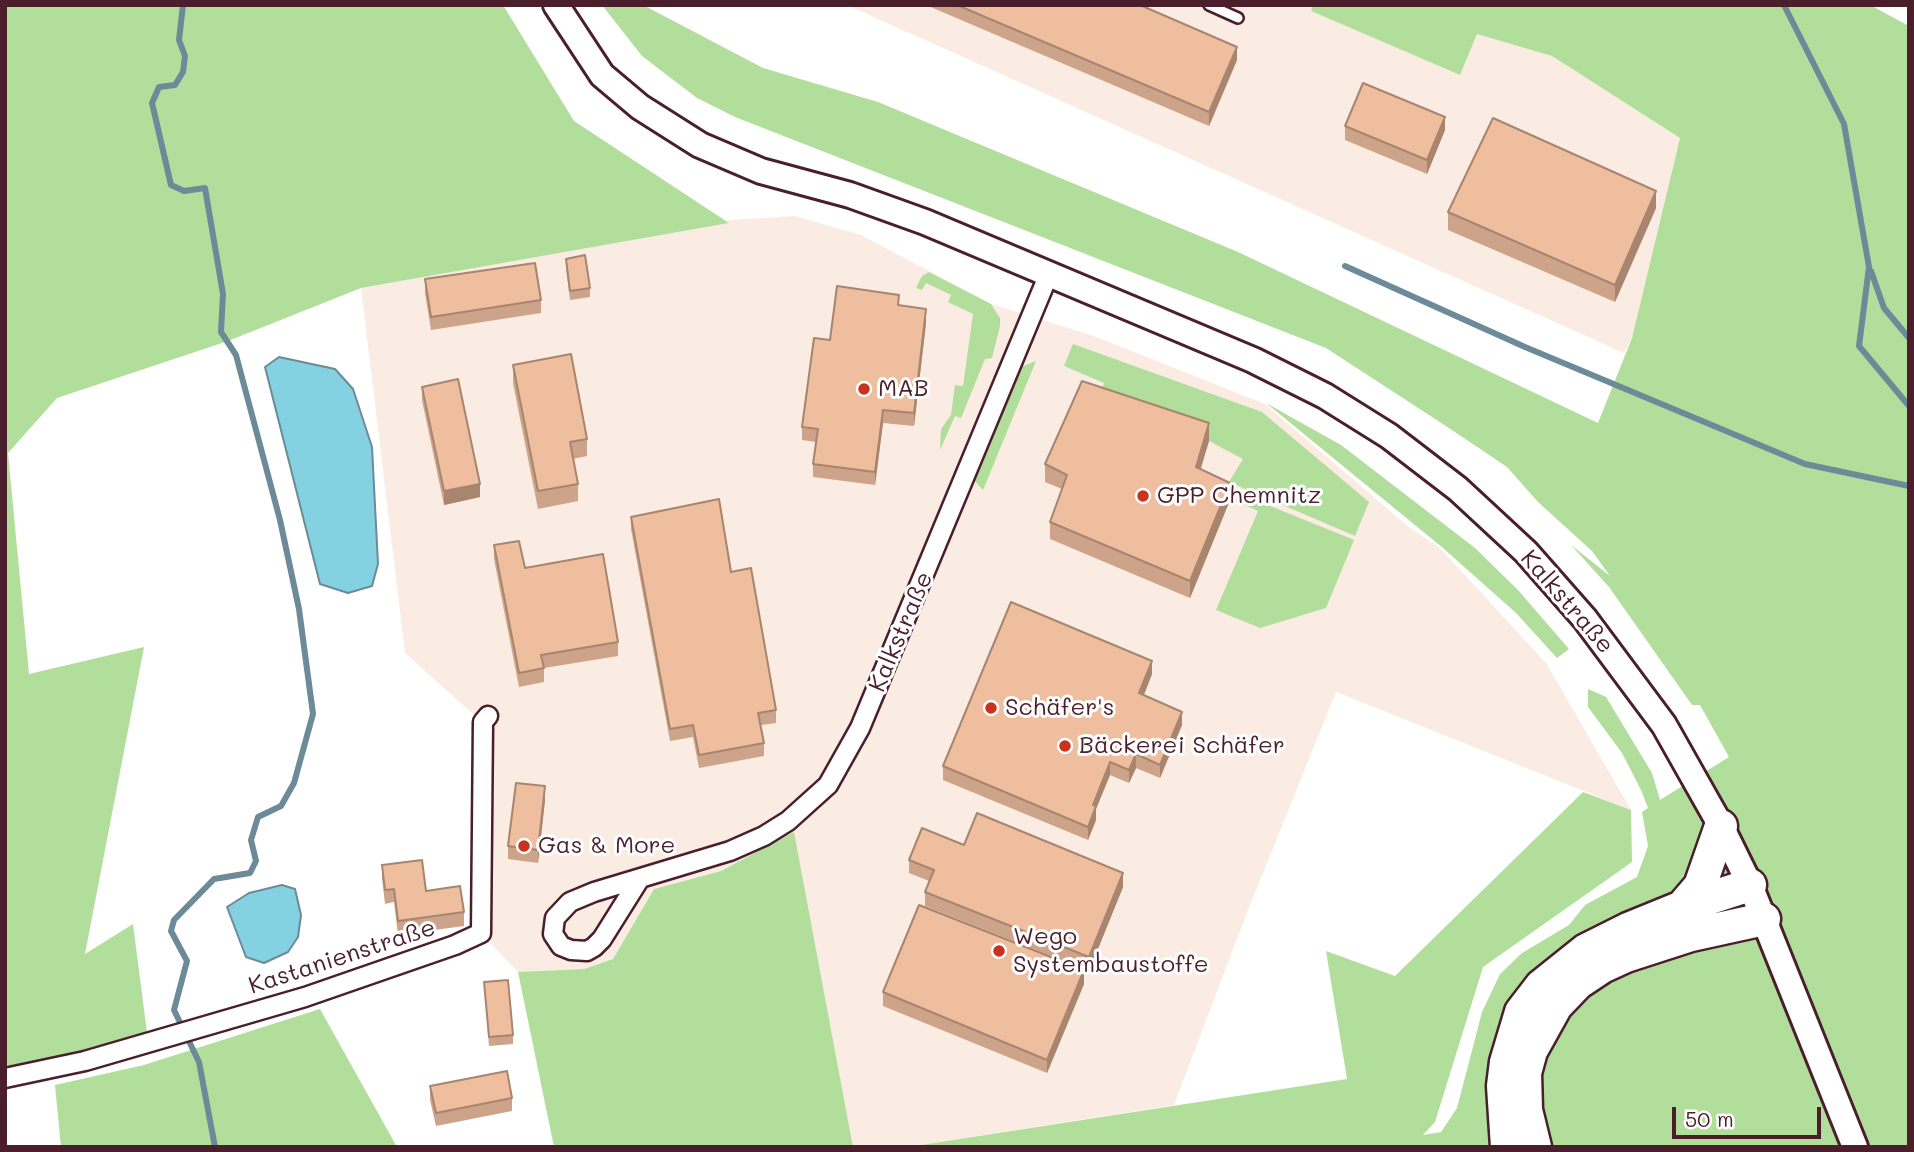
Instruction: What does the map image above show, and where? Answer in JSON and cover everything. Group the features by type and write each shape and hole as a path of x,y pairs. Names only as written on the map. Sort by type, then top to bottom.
{"highway":[{"path":"1682,906 1700,886 1721,826"},
{"path":"1507,1147 1503,1086 1506,1062 1521,1012 1541,986 1586,950 1682,906 1749,885"},
{"path":"1535,1147 1526,1110 1525,1073 1531,1051 1556,1006 1578,983 1602,967 1626,956 1691,935 1764,919"}],"main road":[{"name":"Kalkstraße","path":"556,5 602,75 640,107 700,145 761,171 850,195 925,222 1048,276 1254,360 1325,396 1389,436 1458,489 1526,552 1586,619 1664,725 1721,826 1749,885 1855,1147"}],"street":[{"name":"Kalkstraße","path":"639,880 602,939 594,947 587,951 561,946 553,934 555,918 565,906 594,892 730,851 764,836 788,821 828,785 860,728 1048,276"},
{"name":"Kastanienstraße","path":"5,1078 85,1061 317,993 455,945 481,933 482,722 488,716"}],"lane":[{"path":"1209,5 1238,18"}],"shaded area":[{"path":"847,5 1313,5 1311,11 1460,75 1477,33 1552,56 1680,138 1632,338 1624,353"},
{"path":"795,216 861,235 991,304 1094,336 1265,404 1410,528 1440,548 1546,663 1631,810 1336,692 1246,915 1174,1105 908,1147 853,1147 794,833 721,871 654,889 613,959 584,969 518,972 481,933 483,723 405,653 361,288 728,223 728,220"}],"green space":[{"path":"5,5 503,5 574,121 729,223 361,288 228,341 57,398 8,453 29,674 144,647 85,954 133,924 147,1033 72,1055 5,1066"},
{"path":"602,5 643,5 763,68 878,102 1238,252 1598,423 1632,338 1680,138 1552,56 1477,34 1460,75 1311,11 1313,5 1870,5 1909,26 1909,1147 908,1147 1347,1079 1326,951 1395,976 1583,792 1631,810 1632,862 1483,967 1435,1122 1423,1135 1441,1132 1457,1108 1482,1012 1500,974 1522,953 1569,925 1585,905 1637,877 1648,846 1642,812 1648,808 1622,753 1588,707 1588,689 1606,697 1652,773 1660,800 1729,757 1700,705 1692,705 1609,587 1571,545 1610,576 1592,551 1538,502 1507,467 1452,430 1326,348 735,117 697,98 642,56"},
{"path":"929,272 991,304 1000,318 992,358 985,359 961,418 955,416 940,450 941,429 951,415 955,385 963,386 973,314 948,302 951,295 926,283 922,290 916,288 922,276"},
{"path":"1073,344 1262,412 1369,502 1355,536 1229,482 1243,459 1209,441 1097,403 1104,383 1064,366"},
{"path":"1036,361 983,490 975,481 1023,366"},
{"path":"1266,403 1341,445 1475,548 1518,590 1569,649 1557,658 1516,613 1443,548"},
{"path":"1226,488 1354,540 1326,608 1260,628 1216,610 1258,511 1222,495"},
{"path":"794,832 853,1147 554,1147 518,972 584,969 613,959 654,889 721,871"},
{"path":"320,1009 397,1147 61,1147 55,1085 144,1065"}],"water":[{"path":"279,357 335,369 353,389 372,447 378,564 372,586 348,593 320,584 265,367"},
{"path":"282,885 295,889 301,915 298,937 288,952 264,963 246,957 227,907 249,893"}],"building":[{"path":"957,5 1140,5 1237,47 1209,112"},
{"path":"1363,83 1445,117 1427,160 1345,126"},
{"path":"1493,118 1656,191 1615,285 1448,212"},
{"path":"585,255 590,288 570,291 566,259"},
{"path":"535,263 541,300 431,317 425,279"},
{"name":"MAB","path":"837,286 899,295 898,305 926,309 914,413 883,410 875,472 813,464 818,429 802,427 814,338 830,340"},
{"path":"571,354 587,439 570,442 578,484 538,491 513,365"},
{"path":"458,379 480,484 444,491 422,387"},
{"name":"GPP Chemnitz","path":"1082,381 1209,423 1196,467 1230,483 1190,581 1050,522 1067,475 1045,464"},
{"path":"719,499 731,572 751,568 776,710 758,713 764,743 699,755 693,725 670,729 631,517"},
{"path":"519,541 525,568 603,554 618,642 541,655 544,668 519,673 494,545"},
{"name":"Bäckerei Schäfer","path":"1011,602 1152,661 1139,693 1182,712 1160,765 1136,754 1129,770 1110,762 1093,805 1096,806 1088,827 943,766"},
{"path":"516,783 545,786 538,850 508,846"},
{"path":"977,813 1123,873 1089,957 925,892 934,870 909,860 922,828 964,845"},
{"path":"422,860 426,891 460,886 464,912 398,921 394,889 385,890 382,865"},
{"path":"919,905 1084,970 1047,1060 883,992"},
{"path":"508,980 513,1035 489,1037 484,982"},
{"path":"507,1071 512,1098 436,1113 430,1086"}],"waterway":[{"path":"183,5 179,40 185,56 183,72 175,85 159,87 152,103 171,185 184,191 205,188 223,294 221,332 236,355 280,520 299,609 313,714 294,783 281,806 258,817 251,840 256,861 250,873 214,879 174,920 171,931 187,961 174,1010 199,1062 215,1147"},
{"path":"1784,5 1844,124 1869,267 1859,346 1909,406"},
{"path":"1345,266 1525,347 1805,464 1909,486"},
{"path":"1871,271 1884,308 1909,338"}],"place":[{"name":"MAB","path":"864,389"},
{"name":"GPP Chemnitz","path":"1143,496"},
{"name":"Schäfer's","path":"991,708"},
{"name":"Bäckerei Schäfer","path":"1065,746"},
{"name":"Gas & More","path":"524,846"},
{"name":"Wego Systembaustoffe","path":"999,951"}]}
